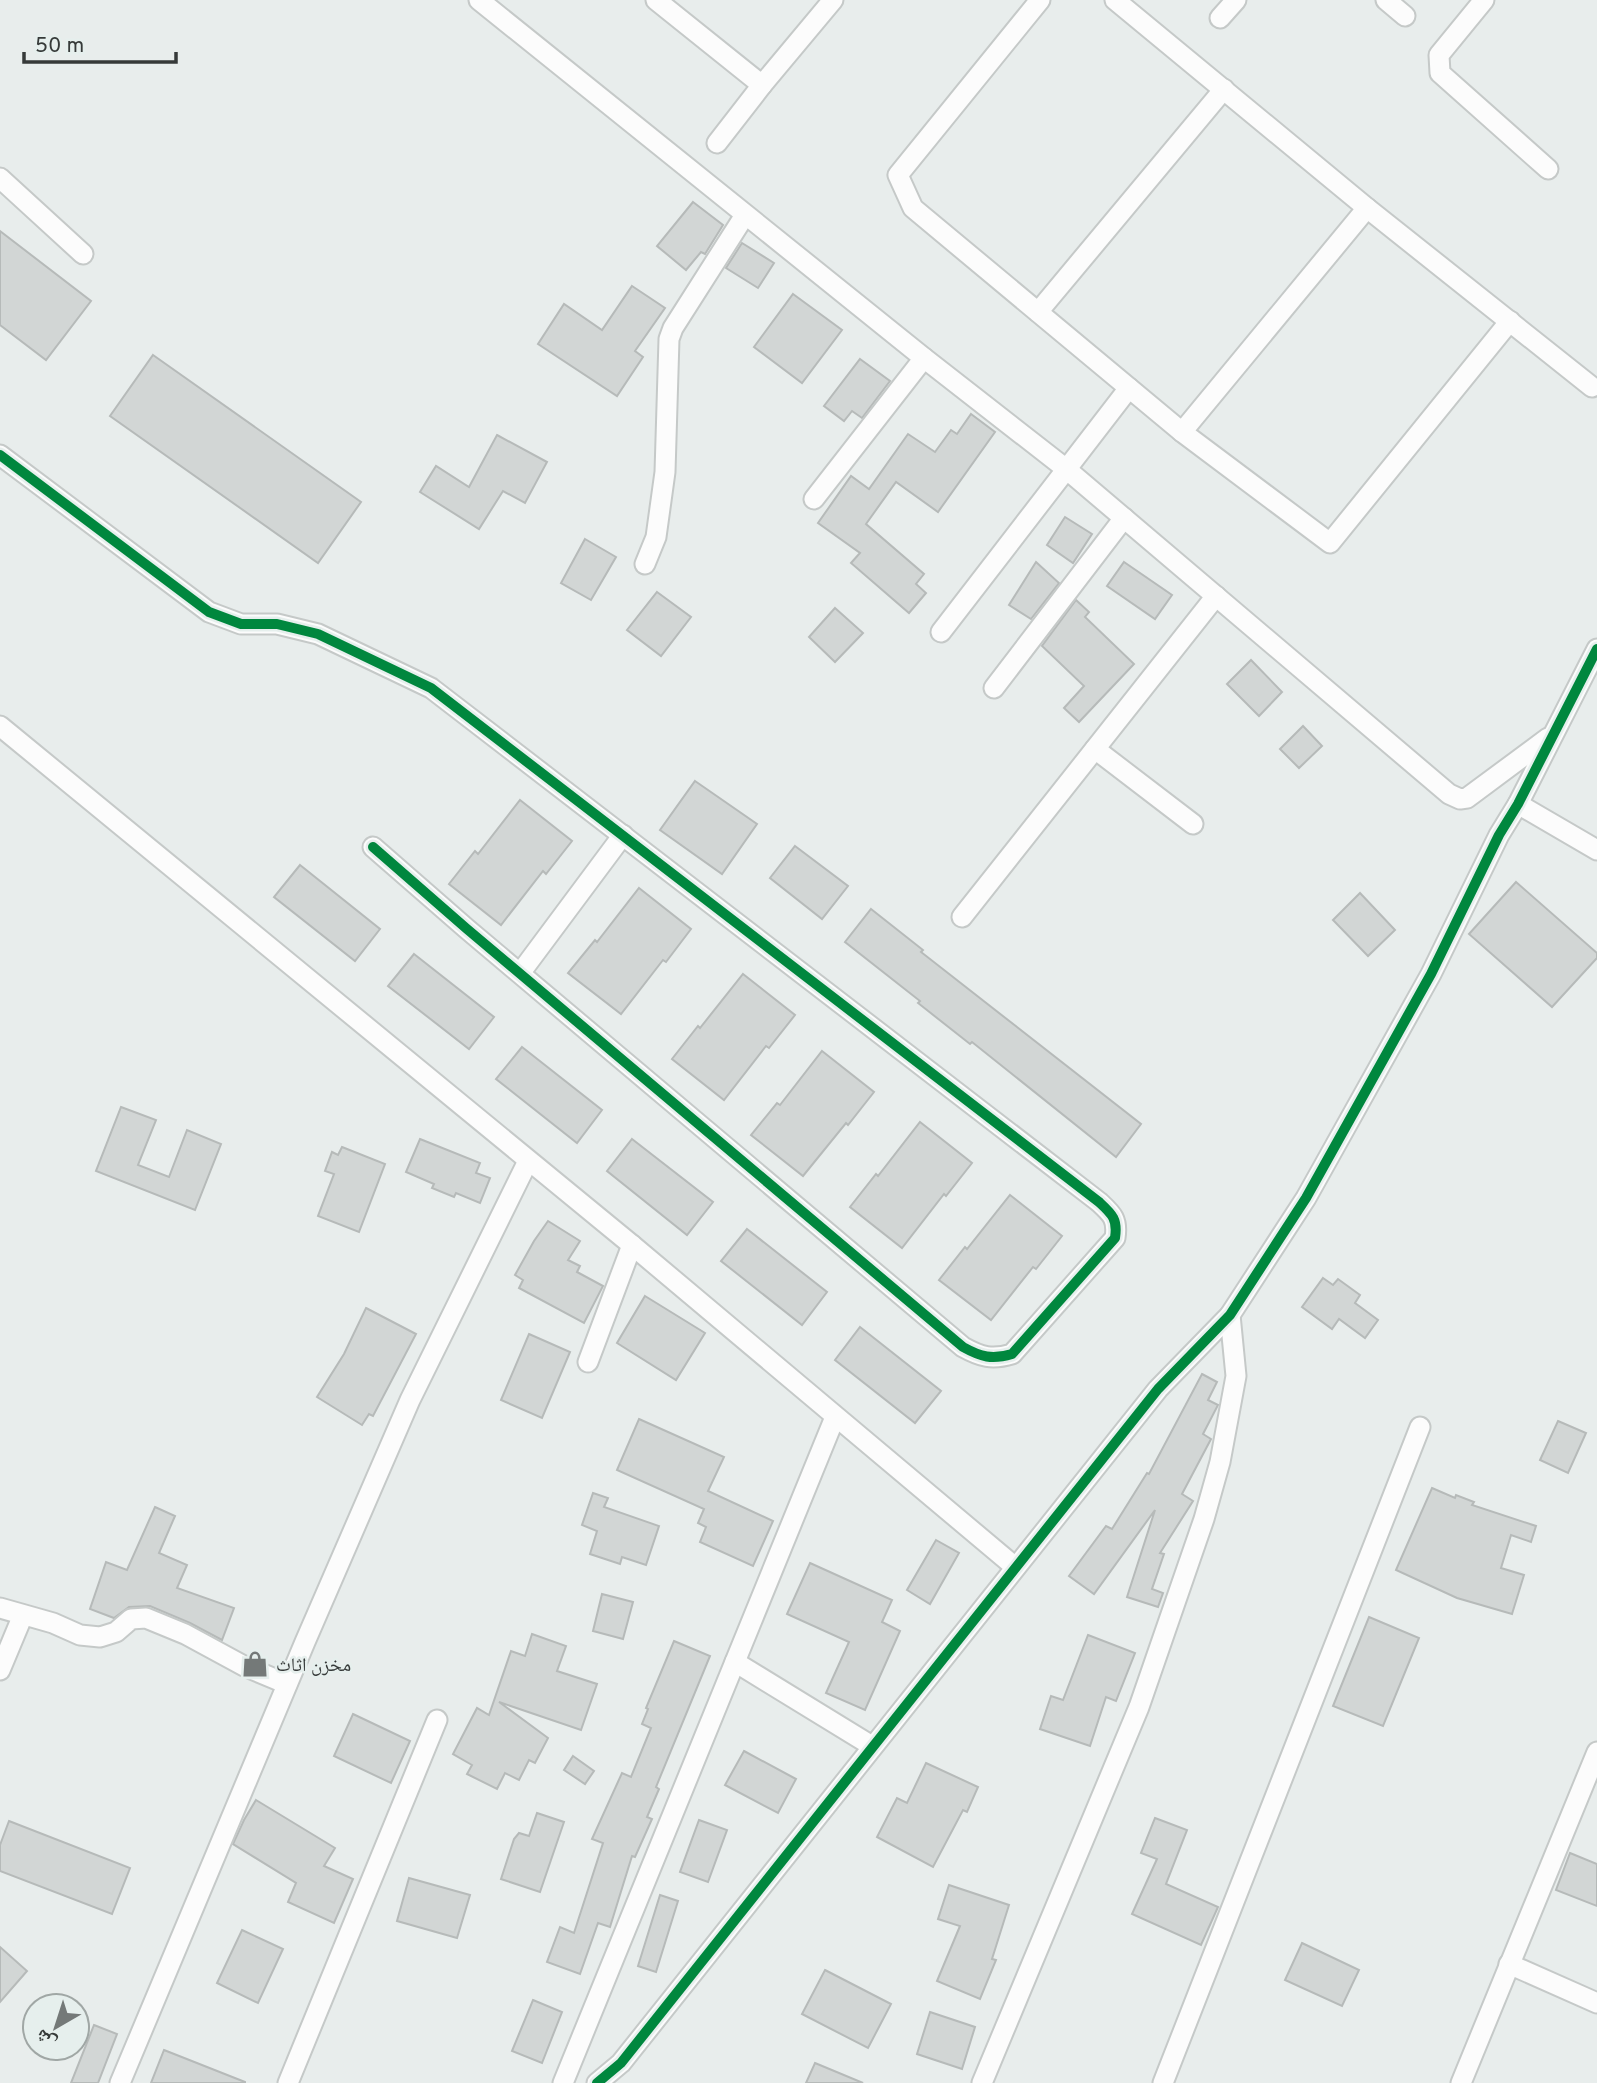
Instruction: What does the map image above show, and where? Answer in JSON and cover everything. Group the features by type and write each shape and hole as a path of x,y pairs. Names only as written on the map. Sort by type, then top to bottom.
{"street":[{"path":"478,0 923,358 1065,468 1454,797 1467,798 1551,736"},
{"path":"656,0 762,85"},
{"path":"717,143 833,0"},
{"path":"1040,0 898,175 913,208 1182,432 1330,543 1510,320"},
{"path":"1115,0 1367,208 1592,387"},
{"path":"1220,18 1236,0"},
{"path":"1386,0 1405,16"},
{"path":"1484,0 1439,55 1440,73 1548,169"},
{"path":"1038,312 1224,89"},
{"path":"0,178 83,254"},
{"path":"1182,432 1367,208"},
{"path":"645,564 656,537 665,472 669,339 673,328 745,215"},
{"path":"814,499 923,358"},
{"path":"941,632 1129,388"},
{"path":"0,455 209,612 240,624 277,624 318,634 430,688 1099,1202 1111,1213 1117,1226 1115,1238 1012,1354 997,1359 981,1357 963,1347 373,847"},
{"path":"994,688 1125,518"},
{"path":"962,917 1216,596"},
{"path":"597,2083 621,2063 1014,1566 1158,1389 1230,1315 1306,1198 1431,974 1499,835 1518,804 1597,649"},
{"path":"0,726 632,1245 1014,1566"},
{"path":"1095,749 1194,824"},
{"path":"1518,804 1597,850"},
{"path":"521,972 623,835"},
{"path":"120,2083 287,1684 410,1400 528,1161"},
{"path":"588,1362 632,1245"},
{"path":"982,2083 1139,1707 1205,1518 1220,1462 1236,1376 1230,1315"},
{"path":"563,2083 835,1417"},
{"path":"1164,2083 1420,1427"},
{"path":"0,1608 52,1623 80,1635 100,1637 116,1632 131,1619 146,1618 287,1684"},
{"path":"0,1671 23,1615"},
{"path":"735,1662 872,1746"},
{"path":"288,2083 437,1720"},
{"path":"1461,2083 1597,1752"},
{"path":"1509,1964 1597,2003"}],"building":[{"path":"693,202 723,225 705,254 701,252 686,270 657,246"},
{"path":"0,231 91,301 46,360 0,325"},
{"path":"742,243 774,263 758,288 726,268"},
{"path":"632,286 665,308 635,351 643,357 617,396 538,344 564,304 602,330"},
{"path":"793,294 842,330 802,383 754,347"},
{"path":"153,355 361,502 318,563 110,416"},
{"path":"860,359 890,381 862,418 852,411 844,421 824,406"},
{"path":"971,414 995,432 938,512 896,482 866,524 924,574 916,584 926,593 909,613 851,563 860,553 818,523 851,476 869,489 908,434 935,452 951,430 957,434"},
{"path":"497,435 547,462 525,503 503,491 479,529 420,492 436,466 469,487"},
{"path":"1065,517 1092,534 1073,563 1047,545"},
{"path":"585,539 616,557 591,600 561,583"},
{"path":"1036,562 1059,583 1031,619 1009,605"},
{"path":"1124,562 1172,595 1155,619 1107,586"},
{"path":"657,592 691,617 661,656 627,630"},
{"path":"1076,600 1089,612 1085,617 1134,664 1079,722 1064,708 1084,686 1042,646"},
{"path":"835,608 863,633 835,662 809,637"},
{"path":"1251,660 1282,692 1259,716 1227,684"},
{"path":"1303,726 1322,746 1299,768 1280,749"},
{"path":"695,781 757,824 722,874 660,830"},
{"path":"520,800 572,841 546,874 543,871 501,925 449,884 475,851 478,854"},
{"path":"795,846 848,886 822,919 770,878"},
{"path":"300,865 380,929 355,961 274,897"},
{"path":"1516,882 1597,953 1597,958 1552,1007 1469,934"},
{"path":"639,888 691,929 621,1014 568,973 595,940 597,942"},
{"path":"1360,893 1395,930 1368,956 1333,920"},
{"path":"871,909 923,950 921,952 1141,1124 1116,1157 972,1042 970,1044 918,1003 920,1001 845,942"},
{"path":"414,954 494,1017 469,1049 388,986"},
{"path":"743,974 795,1015 769,1048 766,1046 724,1100 672,1059"},
{"path":"522,1047 602,1110 577,1143 496,1079"},
{"path":"822,1051 874,1092 803,1176 751,1135 777,1103 780,1105"},
{"path":"121,1107 156,1120 138,1165 169,1177 187,1130 221,1144 195,1210 96,1171"},
{"path":"920,1122 972,1163 902,1248 850,1207"},
{"path":"420,1139 480,1163 476,1173 490,1178 480,1203 456,1193 454,1197 432,1188 434,1184 406,1172"},
{"path":"632,1139 713,1202 687,1235 607,1171"},
{"path":"342,1147 385,1164 359,1232 318,1216 334,1174 325,1171 332,1152 338,1155"},
{"path":"1010,1195 1062,1236 1036,1269 1033,1267 991,1320 939,1280"},
{"path":"548,1221 580,1241 568,1260 580,1266 577,1272 603,1286 584,1323 519,1288 523,1280 515,1275"},
{"path":"747,1229 827,1292 802,1325 721,1261"},
{"path":"1323,1278 1333,1285 1338,1279 1360,1295 1355,1303 1378,1320 1365,1338 1339,1319 1332,1329 1302,1307"},
{"path":"645,1296 705,1333 676,1380 617,1343"},
{"path":"366,1308 416,1334 373,1416 369,1414 362,1425 317,1397 344,1354"},
{"path":"860,1327 941,1391 915,1423 835,1360"},
{"path":"529,1334 570,1352 542,1418 501,1400"},
{"path":"1202,1374 1217,1382 1208,1400 1218,1405 1203,1434 1211,1439 1182,1494 1193,1501 1160,1553 1164,1554 1152,1589 1163,1593 1158,1607 1127,1597 1155,1510 1094,1594 1069,1576 1106,1526 1112,1529 1147,1473 1149,1474"},
{"path":"639,1419 724,1457 708,1491 773,1521 753,1566 700,1542 706,1527 698,1523 704,1509 617,1470"},
{"path":"1558,1421 1586,1433 1568,1473 1540,1460"},
{"path":"1432,1488 1455,1498 1456,1495 1474,1502 1472,1505 1536,1526 1531,1542 1511,1535 1501,1568 1524,1575 1512,1614 1457,1598 1396,1570"},
{"path":"593,1493 608,1498 604,1507 659,1526 646,1565 622,1557 620,1564 590,1554 597,1531 582,1525"},
{"path":"155,1507 175,1516 159,1553 187,1565 177,1588 234,1608 222,1640 150,1606 129,1607 114,1618 90,1609 106,1562 127,1570"},
{"path":"936,1540 959,1553 930,1604 907,1590"},
{"path":"810,1563 892,1600 882,1622 900,1631 865,1710 826,1693 849,1642 787,1614"},
{"path":"602,1594 633,1602 623,1639 593,1631"},
{"path":"1369,1617 1419,1638 1383,1726 1333,1706"},
{"path":"532,1634 566,1646 557,1671 597,1684 581,1730 499,1702 548,1738 535,1763 529,1760 519,1780 505,1773 497,1789 467,1774 472,1765 453,1754 477,1708 489,1715 511,1651 525,1656"},
{"path":"1088,1635 1135,1653 1116,1701 1106,1697 1090,1746 1040,1729 1051,1696 1063,1700"},
{"path":"674,1641 710,1656 656,1787 659,1789 647,1817 652,1819 635,1857 632,1856 610,1927 598,1923 580,1974 547,1962 560,1927 574,1933 603,1843 592,1839 622,1773 631,1777 651,1728 642,1724 648,1709 646,1708"},
{"path":"353,1714 410,1741 391,1783 334,1756"},
{"path":"744,1751 796,1779 778,1813 725,1785"},
{"path":"573,1756 594,1771 585,1784 564,1770"},
{"path":"926,1763 978,1787 967,1812 963,1810 933,1867 877,1837 897,1798 907,1803"},
{"path":"256,1800 335,1848 324,1866 353,1879 334,1923 288,1902 296,1883 233,1844"},
{"path":"537,1813 564,1822 540,1892 501,1879 514,1839 519,1833 529,1836"},
{"path":"1155,1818 1187,1830 1166,1884 1218,1907 1201,1945 1132,1914 1157,1859 1141,1853"},
{"path":"699,1820 727,1830 708,1882 680,1872"},
{"path":"9,1821 130,1868 112,1914 0,1871 0,1845"},
{"path":"1570,1853 1597,1864 1597,1906 1556,1890"},
{"path":"409,1878 470,1895 457,1938 397,1921"},
{"path":"949,1885 1009,1905 992,1959 996,1960 980,1999 937,1981 960,1926 938,1919"},
{"path":"660,1895 678,1901 656,1972 638,1966"},
{"path":"242,1930 283,1949 258,2003 217,1983"},
{"path":"1302,1943 1359,1970 1342,2006 1285,1980"},
{"path":"0,1947 27,1971 0,2002"},
{"path":"825,1970 891,2004 868,2048 802,2014"},
{"path":"533,2000 562,2012 542,2063 512,2051"},
{"path":"930,2012 975,2027 962,2069 917,2054"},
{"path":"94,2025 117,2034 98,2083 71,2083 79,2062 91,2062 91,2033"},
{"path":"164,2050 245,2082 245,2083 151,2083"},
{"path":"815,2063 863,2083 806,2083"}],"cycle path":[{"path":"0,455 209,612 241,624 277,624 318,634 431,688 1099,1202 1113,1217 1116,1226 1115,1238 1012,1354 992,1357 963,1347 373,847"},
{"path":"597,2083 621,2063 1158,1389 1230,1315 1306,1198 1431,974 1499,835 1518,804 1597,649"}],"place":[{"name":"مخزن اثاث","path":"255,1664"}]}
